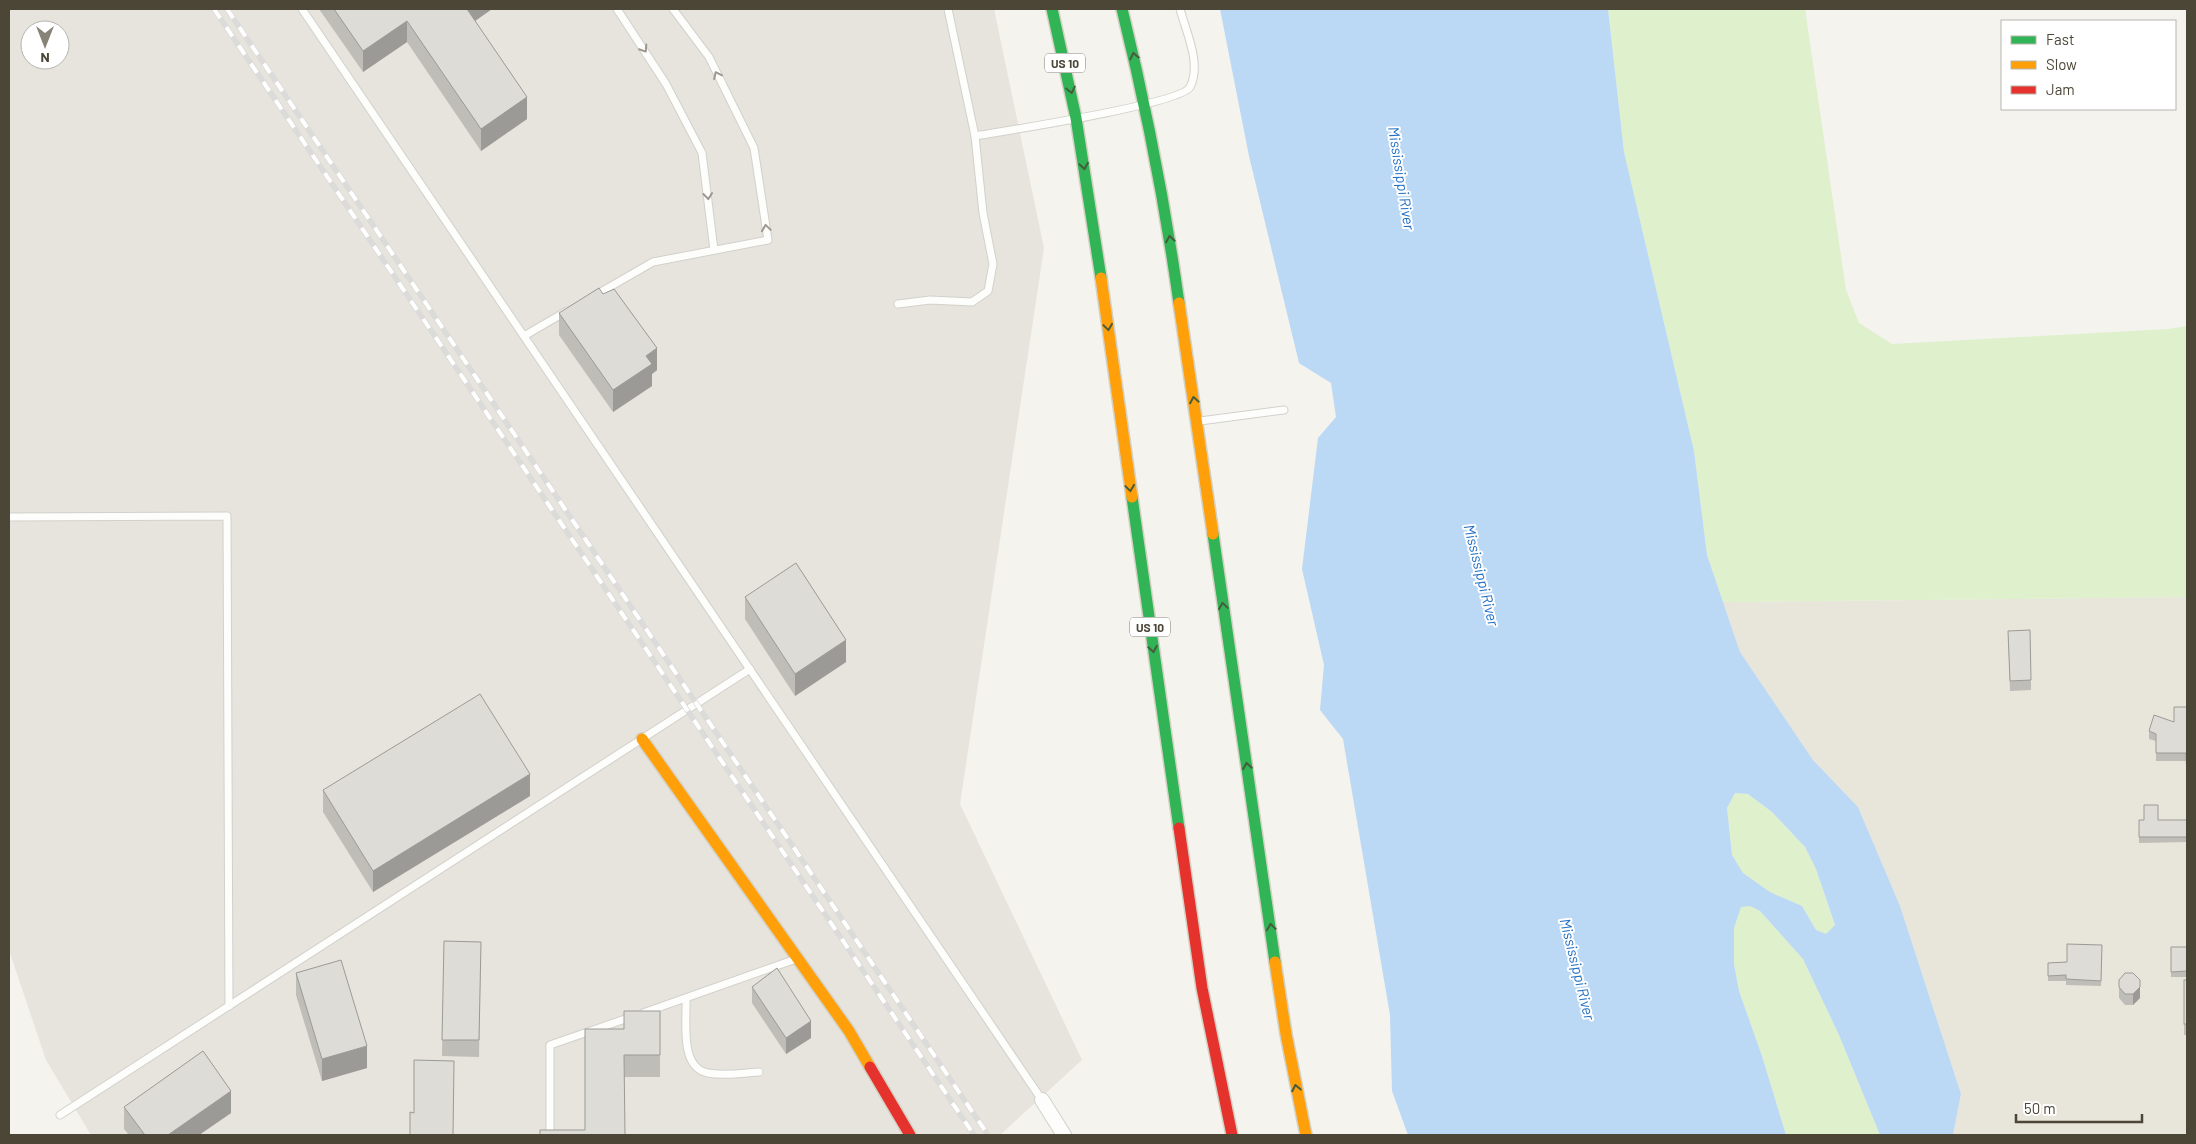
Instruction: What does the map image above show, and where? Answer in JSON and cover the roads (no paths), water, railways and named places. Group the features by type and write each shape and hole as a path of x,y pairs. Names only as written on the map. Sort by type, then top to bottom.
{"main road":[{"name":"US 10","path":"1052,9 1076,118 1093,219 1197,948 1221,1092 1232,1135"},
{"path":"1122,9 1145,104 1169,234 1198,421 1286,1034 1306,1135"},
{"path":"642,739 849,1030 910,1135"}],"street":[{"path":"1042,1100 1064,1135"}],"lane":[{"path":"302,9 1042,1100"},
{"path":"617,9 666,84 702,153 714,250"},
{"path":"584,301 653,262 768,240 754,148 708,57 673,9"},
{"path":"898,304 930,300 972,302 988,291 993,264 983,213 975,136 948,9"},
{"path":"975,136 1076,118 1145,104 1182,94 1189,89 1194,76 1194,60 1180,9"},
{"path":"524,336 575,306"},
{"path":"1198,421 1284,410"},
{"path":"9,517 227,516 229,1006"},
{"path":"60,1115 750,669"},
{"path":"550,1132 550,1045 686,998 796,954"},
{"path":"686,998 688,1056 694,1065 707,1073 759,1072"}],"water":[{"name":"Mississippi River","path":"1220,9 1608,9 1624,152 1694,451 1707,555 1740,652 1813,760 1858,807 1900,906 1961,1094 1953,1135 1880,1135 1839,1035 1803,959 1760,911 1750,906 1741,907 1734,928 1734,964 1739,991 1762,1056 1786,1135 1408,1135 1392,1091 1390,1015 1343,739 1320,710 1324,665 1302,569 1318,438 1336,417 1331,383 1299,363 1249,156","holes":["1735,793 1748,794 1772,812 1805,847 1816,869 1835,925 1826,934 1816,930 1802,906 1770,892 1743,873 1732,855 1727,808"]}],"railway":[{"path":"214,9 974,1135"},
{"path":"227,9 988,1135"}]}
